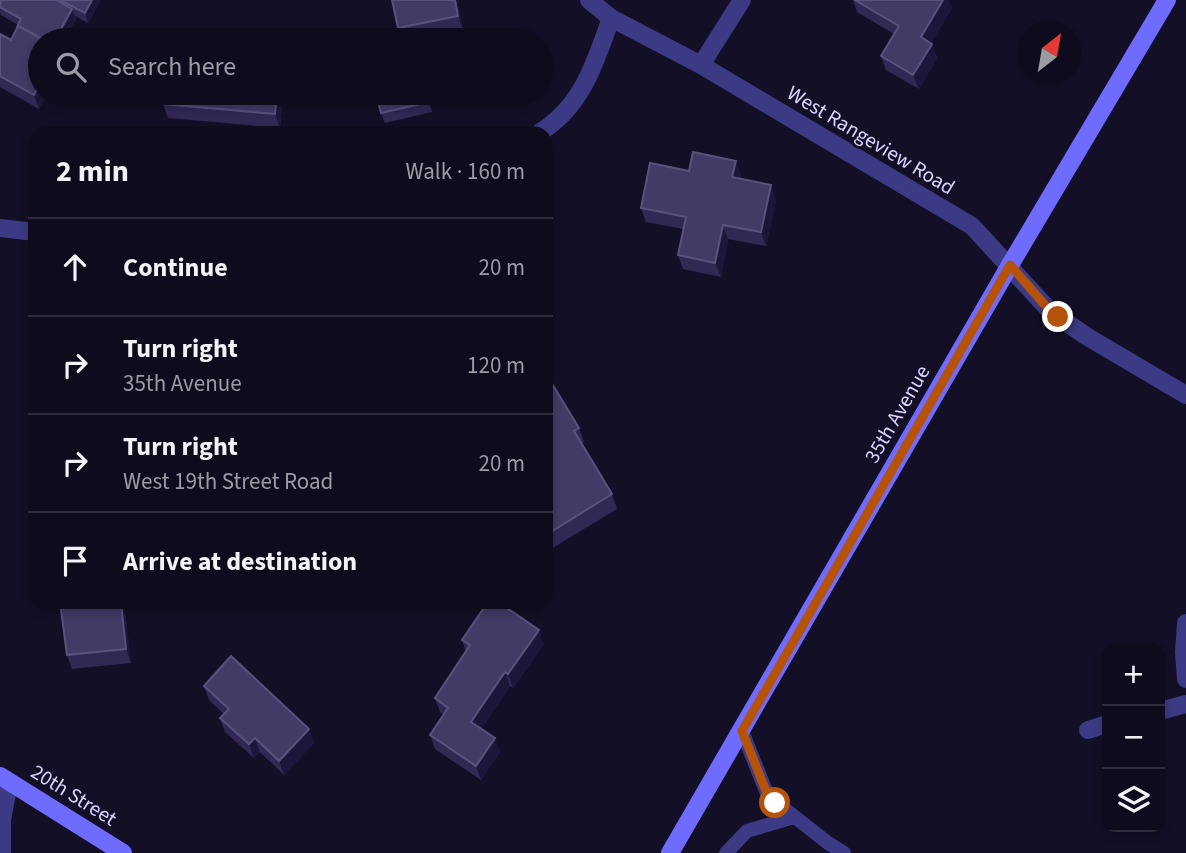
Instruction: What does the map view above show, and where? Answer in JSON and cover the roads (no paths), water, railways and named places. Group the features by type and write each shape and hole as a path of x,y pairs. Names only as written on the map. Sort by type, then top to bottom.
{"main road":[{"name":"35th Avenue","path":"670,853 1010,265 1167,0"},
{"name":"20th Street","path":"5,779 123,853"}],"street":[{"name":"West Rangeview Road","path":"589,0 611,18 701,65 972,226 1050,311 1107,349 1186,395"},
{"path":"701,65 742,0"},
{"path":"551,126 579,97 593,71 611,18"},
{"path":"0,228 28,231"},
{"path":"1186,623 1186,679"},
{"path":"1165,710 1186,704"},
{"path":"1088,730 1102,726"},
{"path":"2,853 5,779"}],"lane":[{"path":"742,731 768,796 825,848 844,853"},
{"path":"726,853 747,831 794,817"}]}
